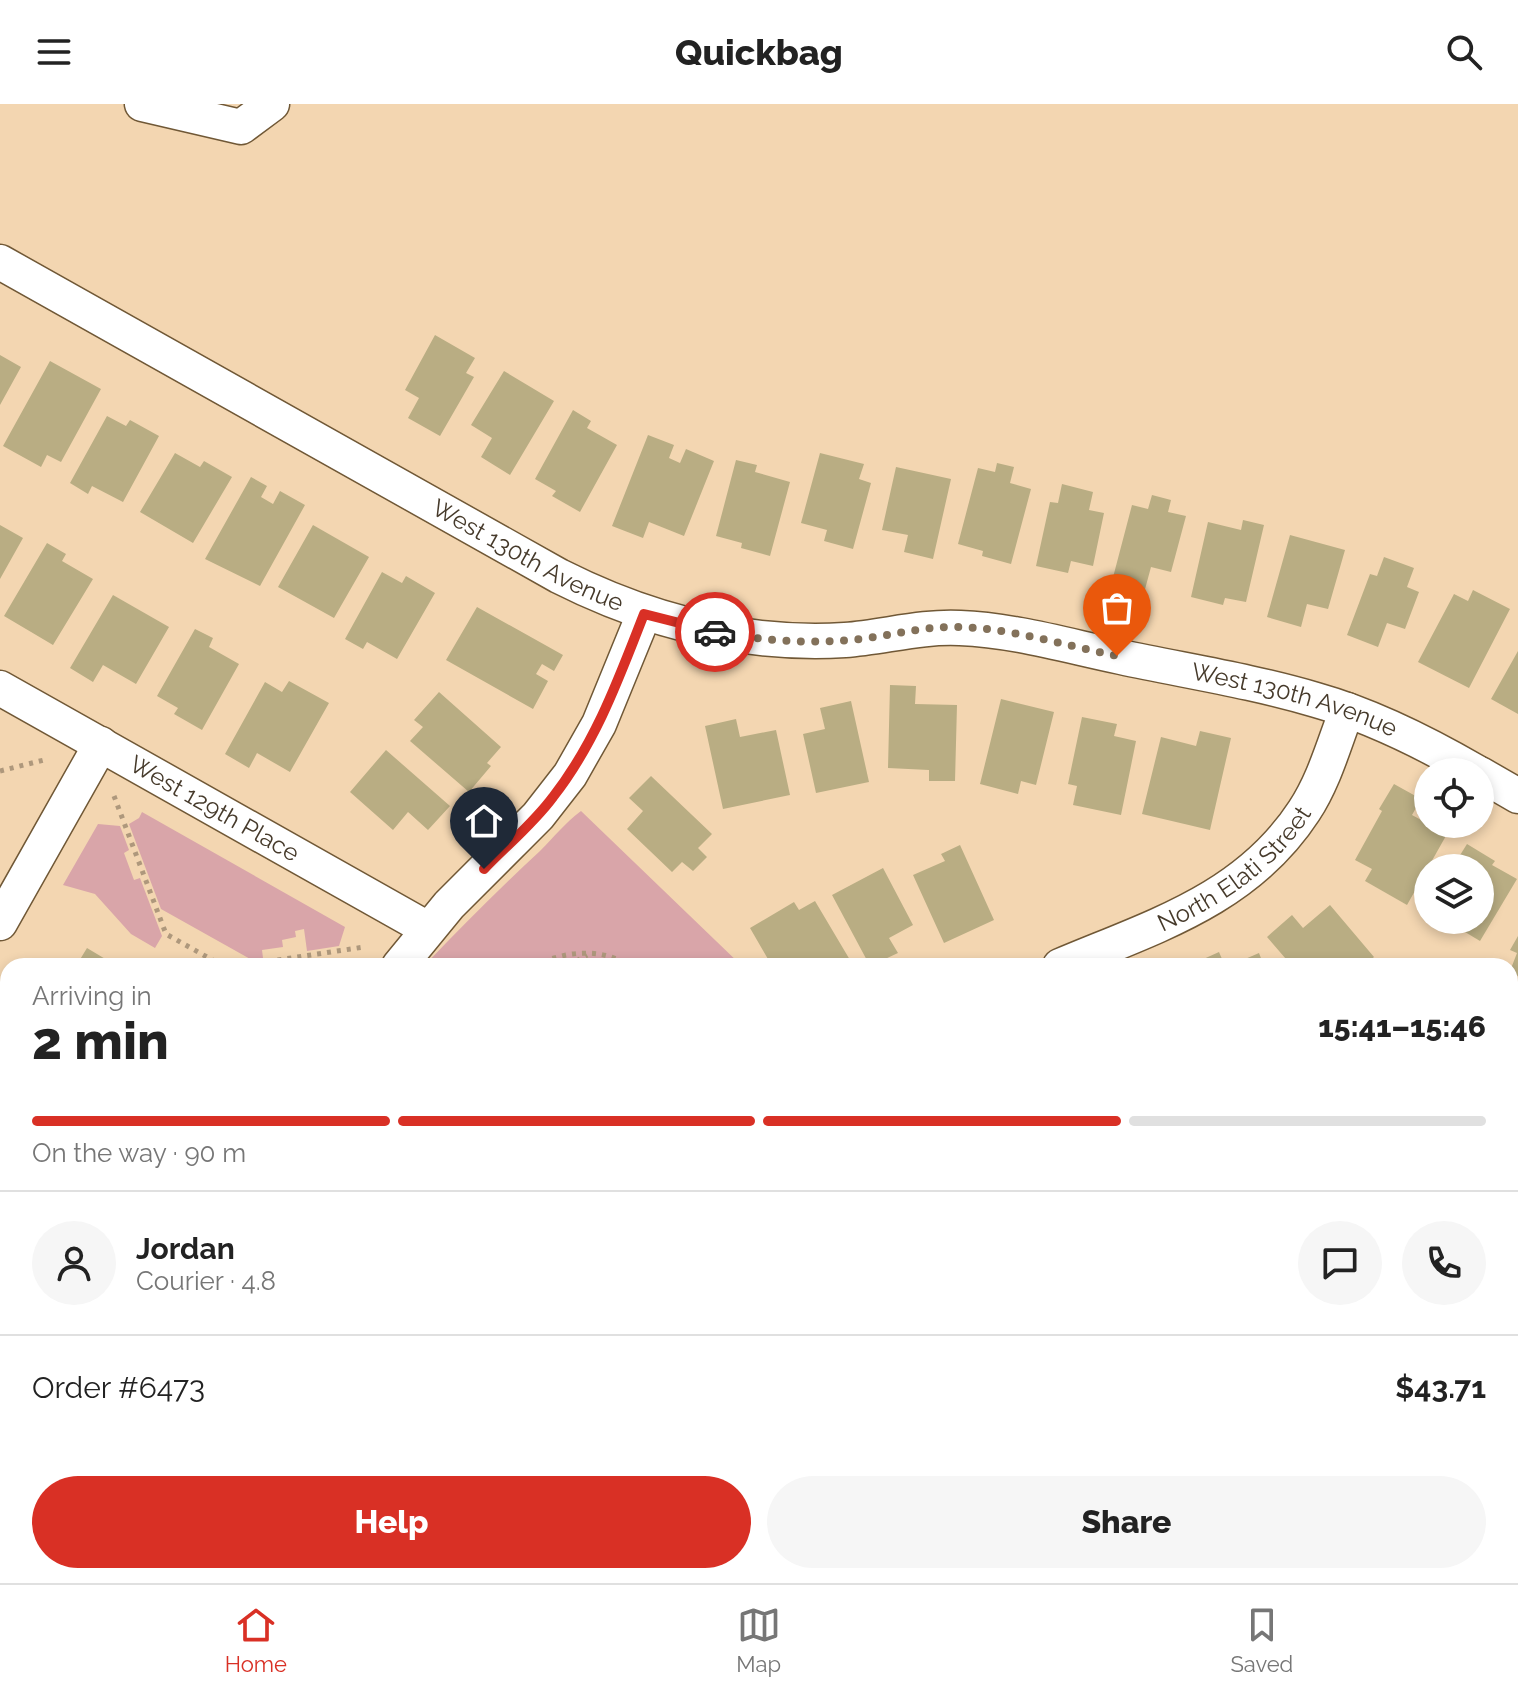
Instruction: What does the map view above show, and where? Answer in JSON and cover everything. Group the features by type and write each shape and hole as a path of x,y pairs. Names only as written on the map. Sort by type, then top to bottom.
{"street":[{"path":"142,104 241,127 272,104"},
{"name":"West 130th Avenue","path":"0,262 559,576 644,614 705,630 768,639 844,640 933,628 999,631 1264,687 1347,710 1450,758"},
{"path":"405,958 472,881 538,816 570,775 599,724 644,614"},
{"name":"West 129th Place","path":"0,688 428,929"},
{"name":"North Elati Street","path":"1078,958 1210,900 1261,863 1278,846 1304,810 1324,772 1347,710"},
{"path":"0,923 101,744"},
{"name":"West 130th Avenue","path":"1494,782 1518,796"}],"path":[{"path":"0,771 48,759"},
{"path":"114,796 166,934 209,958"},
{"path":"291,958 364,947"},
{"path":"551,958 560,954 614,958"},
{"path":"583,958 588,955"}],"shaded area":[{"path":"581,811 734,958 432,958"},
{"path":"142,812 345,927 339,946 307,951 304,929 295,931 296,937 282,940 283,947 262,950 263,958 248,958 161,909 129,824"},
{"path":"98,824 120,826 129,850 124,853 134,880 140,878 162,936 155,948 131,934 95,894 63,885"}],"building":[{"path":"435,335 475,358 466,373 474,377 440,436 408,418 419,398 405,390"},
{"path":"0,355 21,367 0,405"},
{"path":"50,361 101,389 61,462 47,455 41,467 3,446"},
{"path":"504,371 554,401 510,475 481,457 492,438 471,425"},
{"path":"573,410 591,421 587,428 617,445 580,512 552,496 556,491 535,479"},
{"path":"107,416 126,426 130,420 159,436 123,502 92,486 88,494 70,483"},
{"path":"648,435 674,445 669,458 680,463 686,449 714,461 684,536 649,522 643,538 612,526"},
{"path":"175,453 200,467 204,461 232,477 193,543 140,512"},
{"path":"820,453 864,464 859,479 871,483 853,549 824,541 827,530 801,523"},
{"path":"736,460 757,465 755,472 790,482 770,556 741,548 742,543 716,536"},
{"path":"997,463 1014,467 1010,483 1031,489 1011,564 982,556 983,551 958,544 978,468 995,472"},
{"path":"896,467 951,479 933,559 904,552 908,535 882,530"},
{"path":"251,477 267,486 261,497 273,504 280,491 305,505 260,586 205,559"},
{"path":"1062,484 1093,492 1089,510 1104,513 1093,566 1071,561 1068,573 1036,566 1050,502 1058,503"},
{"path":"1152,495 1171,500 1168,512 1186,516 1171,572 1151,567 1144,593 1111,585 1132,505 1148,509"},
{"path":"1243,520 1264,525 1246,602 1225,598 1223,605 1191,597 1208,522 1241,530"},
{"path":"0,525 23,538 0,579"},
{"path":"313,525 369,557 334,618 278,587"},
{"path":"1290,535 1345,550 1328,609 1307,604 1301,627 1267,617"},
{"path":"47,543 66,554 62,561 93,579 53,645 4,616"},
{"path":"1384,557 1414,568 1407,587 1419,592 1405,629 1387,623 1378,647 1347,635 1370,574 1377,576"},
{"path":"382,572 402,583 406,576 435,593 397,659 367,642 363,649 345,639"},
{"path":"1473,590 1510,609 1469,688 1418,662 1454,594 1468,601"},
{"path":"113,595 169,627 136,684 103,665 93,682 70,668"},
{"path":"477,607 563,655 554,671 542,664 536,674 548,681 533,709 446,660"},
{"path":"195,629 213,638 209,647 239,664 202,730 174,714 178,708 157,696"},
{"path":"1518,651 1518,714 1491,699"},
{"path":"289,681 329,703 290,772 257,753 249,768 225,754 265,682 282,692"},
{"path":"890,685 916,686 915,704 957,705 955,781 929,781 929,770 888,768"},
{"path":"439,692 501,747 487,763 491,766 469,792 410,741 423,727 414,720"},
{"path":"1001,699 1054,712 1036,785 1021,781 1018,794 980,784"},
{"path":"851,701 869,782 816,793 803,734 825,729 820,708"},
{"path":"1082,717 1117,724 1114,736 1136,741 1121,815 1073,805 1077,786 1068,784"},
{"path":"736,719 740,737 776,730 790,795 723,809 705,726"},
{"path":"1200,731 1231,738 1210,830 1142,814 1161,737 1196,746"},
{"path":"386,750 450,806 428,830 408,812 393,830 350,792"},
{"path":"651,776 712,834 698,848 707,857 693,871 682,862 672,872 627,829 643,811 629,798"},
{"path":"1394,784 1414,795 1414,838 1445,838 1436,854 1414,854 1414,893 1407,905 1365,881 1372,869 1355,860 1382,811 1379,809"},
{"path":"1467,844 1483,854 1461,854"},
{"path":"960,845 994,920 944,943 913,875 945,861 941,854"},
{"path":"1494,866 1517,879 1494,918"},
{"path":"883,868 913,925 889,938 898,953 887,958 866,958 832,895"},
{"path":"815,901 849,958 767,958 750,928 794,902 799,910"},
{"path":"1330,905 1374,957 1285,958 1267,937 1292,915 1303,928"},
{"path":"1468,934 1484,934 1480,941"},
{"path":"1518,936 1518,958 1515,958 1517,953 1510,950"},
{"path":"87,948 104,958 81,958"},
{"path":"1219,952 1222,958 1206,958"}],"way so far":[{"path":"715,632 768,639 819,641 957,627 999,631 1117,656"}],"route":[{"path":"484,869 538,816 570,775 599,724 644,614 715,632"}]}
